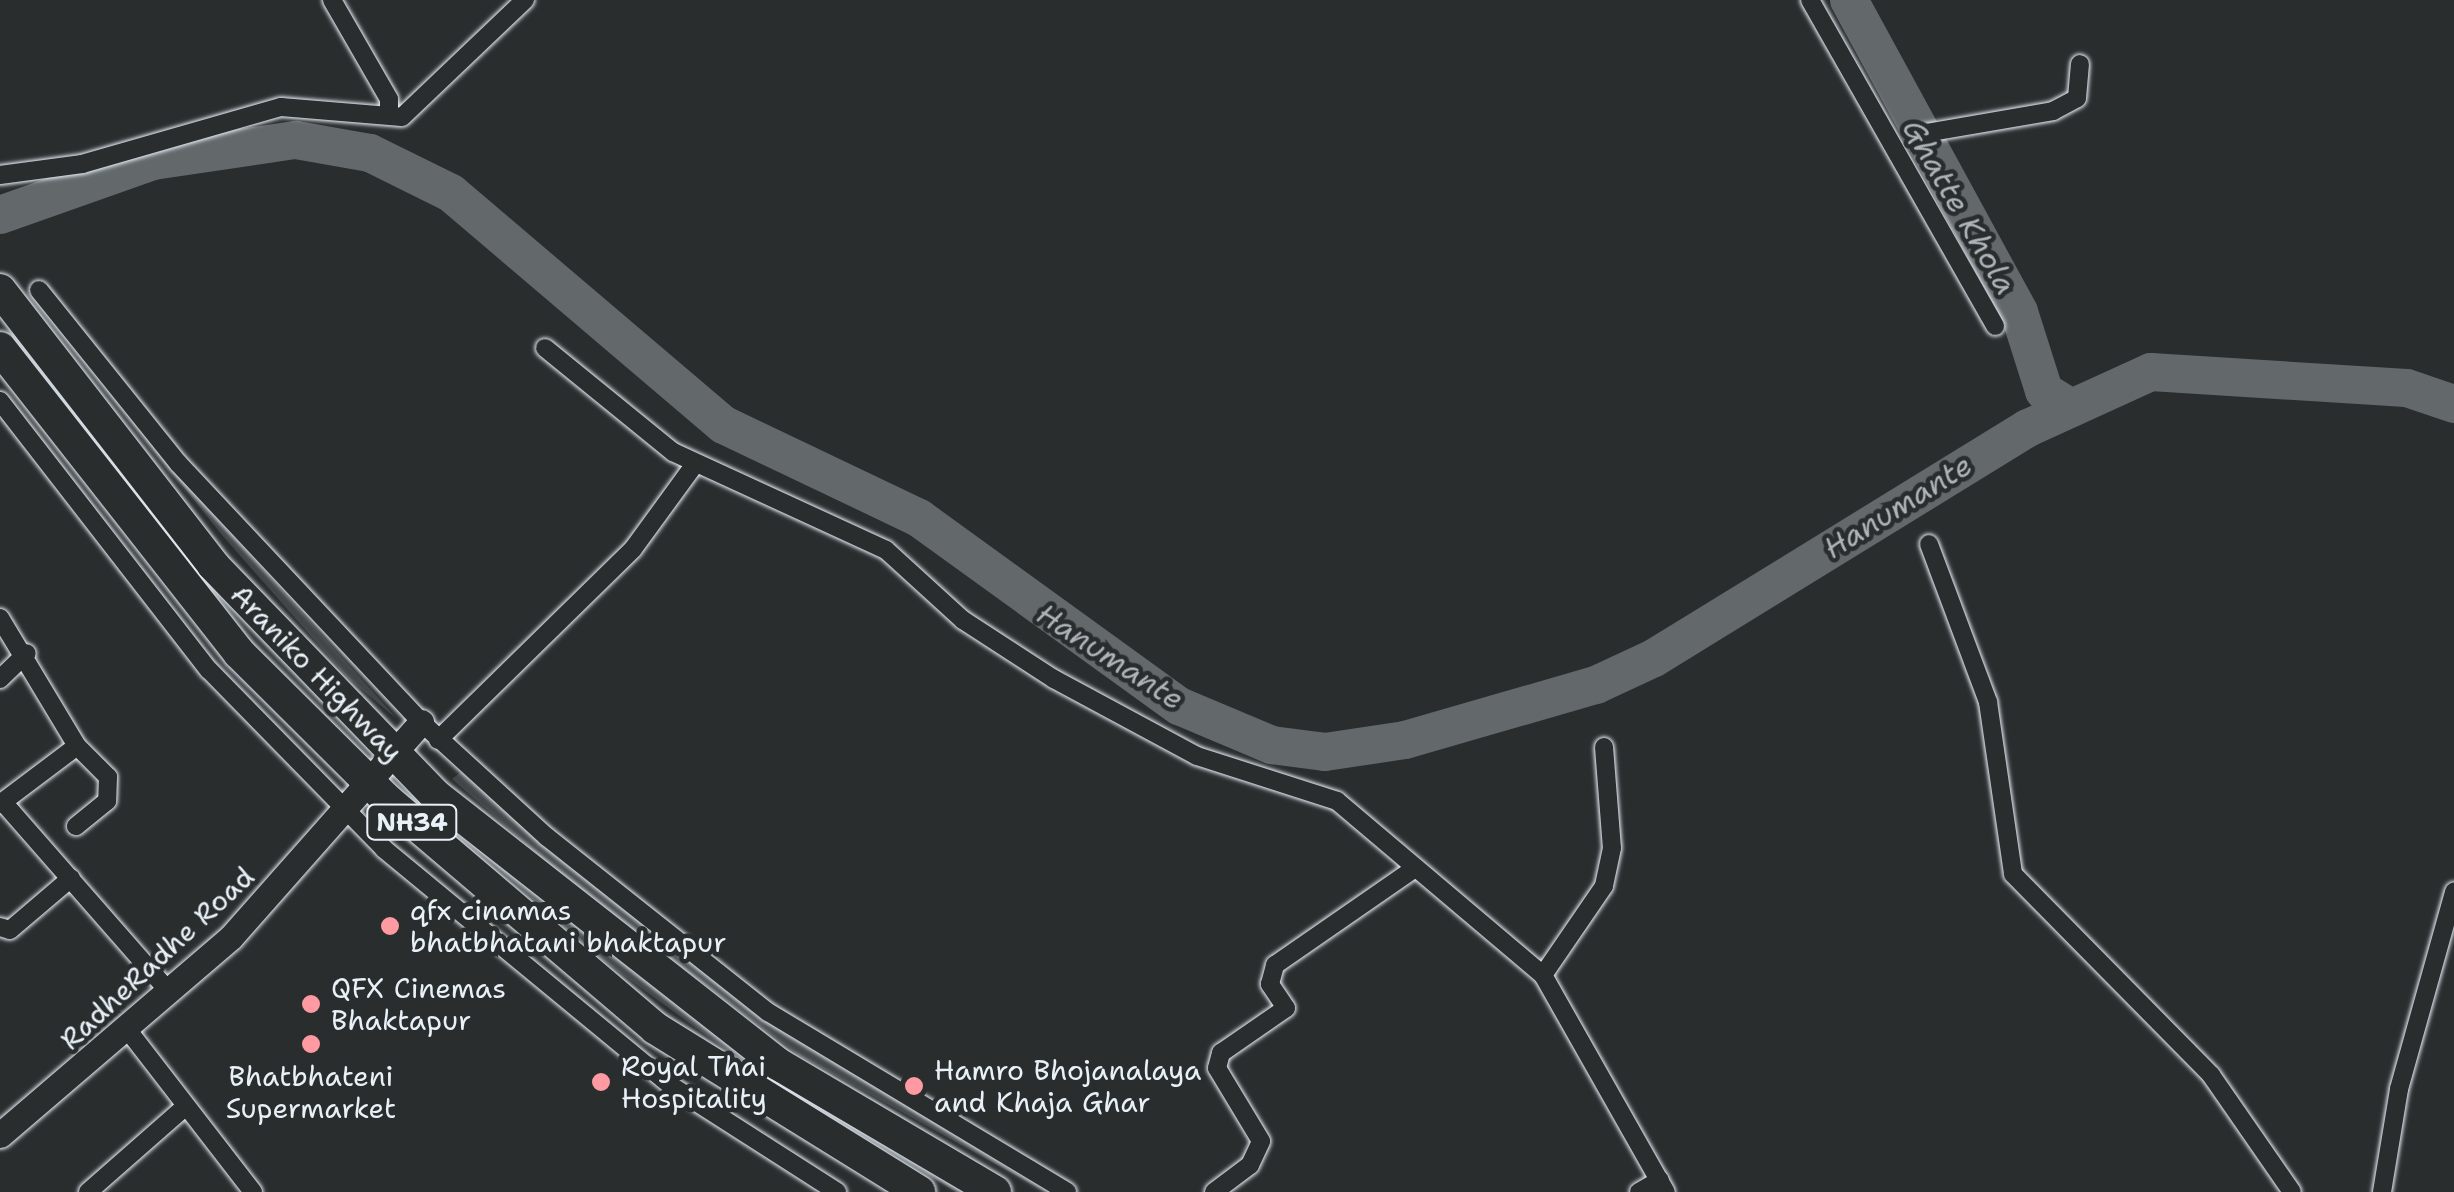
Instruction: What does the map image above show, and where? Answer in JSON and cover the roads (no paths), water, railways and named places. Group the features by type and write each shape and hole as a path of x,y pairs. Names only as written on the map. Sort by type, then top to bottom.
{"highway":[{"name":"Araniko Highway","path":"1,292 213,565 392,753 656,976 778,1064 995,1192"},
{"name":"Araniko Highway","path":"0,348 229,640 366,781 655,1028 919,1192"}],"main road":[{"name":"RadheRadhe Road","path":"0,1135 170,993 280,886 343,806 392,753 429,731"}],"street":[{"path":"332,0 389,99 388,115"},
{"path":"0,175 82,164 281,106 402,118 525,0"},
{"path":"1810,0 1995,326"},
{"path":"1920,134 2054,111 2077,98 2080,64"},
{"path":"39,290 178,462 429,731 613,893 768,1012 1067,1192"},
{"path":"545,348 695,464 886,550 984,636 1147,732 1235,772 1336,801 1544,975 1663,1186 1638,1192"},
{"path":"0,401 209,670 343,806 535,980 673,1087 837,1192"},
{"path":"429,731 633,549 695,464"},
{"path":"1929,544 1988,702 2012,874 2211,1075 2292,1192"},
{"path":"0,618 26,654 77,746 102,766 110,790 76,826"},
{"path":"0,679 26,654"},
{"path":"77,746 2,803 170,993"},
{"path":"1544,975 1604,886 1612,848 1604,747"},
{"path":"1214,1192 1250,1165 1261,1140 1217,1068 1221,1053 1286,1008 1270,984 1275,965 1414,868"},
{"path":"0,927 10,930 70,878"},
{"path":"2382,1192 2398,1089 2454,892"},
{"path":"127,1029 252,1192"},
{"path":"88,1192 186,1106"}],"waterway":[{"name":"Ghatte Khola","path":"1849,0 2019,312 2044,391 2071,408"},
{"name":"Hanumante","path":"0,215 153,161 296,140 370,153 451,193 724,425 919,518 1179,706 1272,745 1325,752 1405,740 1596,685 1654,658 2028,428 2151,372 2407,388 2454,404"}],"place":[{"name":"qfx cinamas bhatbhatani bhaktapur","path":"390,926"},
{"name":"QFX Cinemas Bhaktapur","path":"311,1004"},
{"name":"Bhatbhateni Supermarket","path":"311,1044"},
{"name":"Royal Thai Hospitality","path":"601,1082"},
{"name":"Hamro Bhojanalaya and Khaja Ghar","path":"914,1086"}]}
